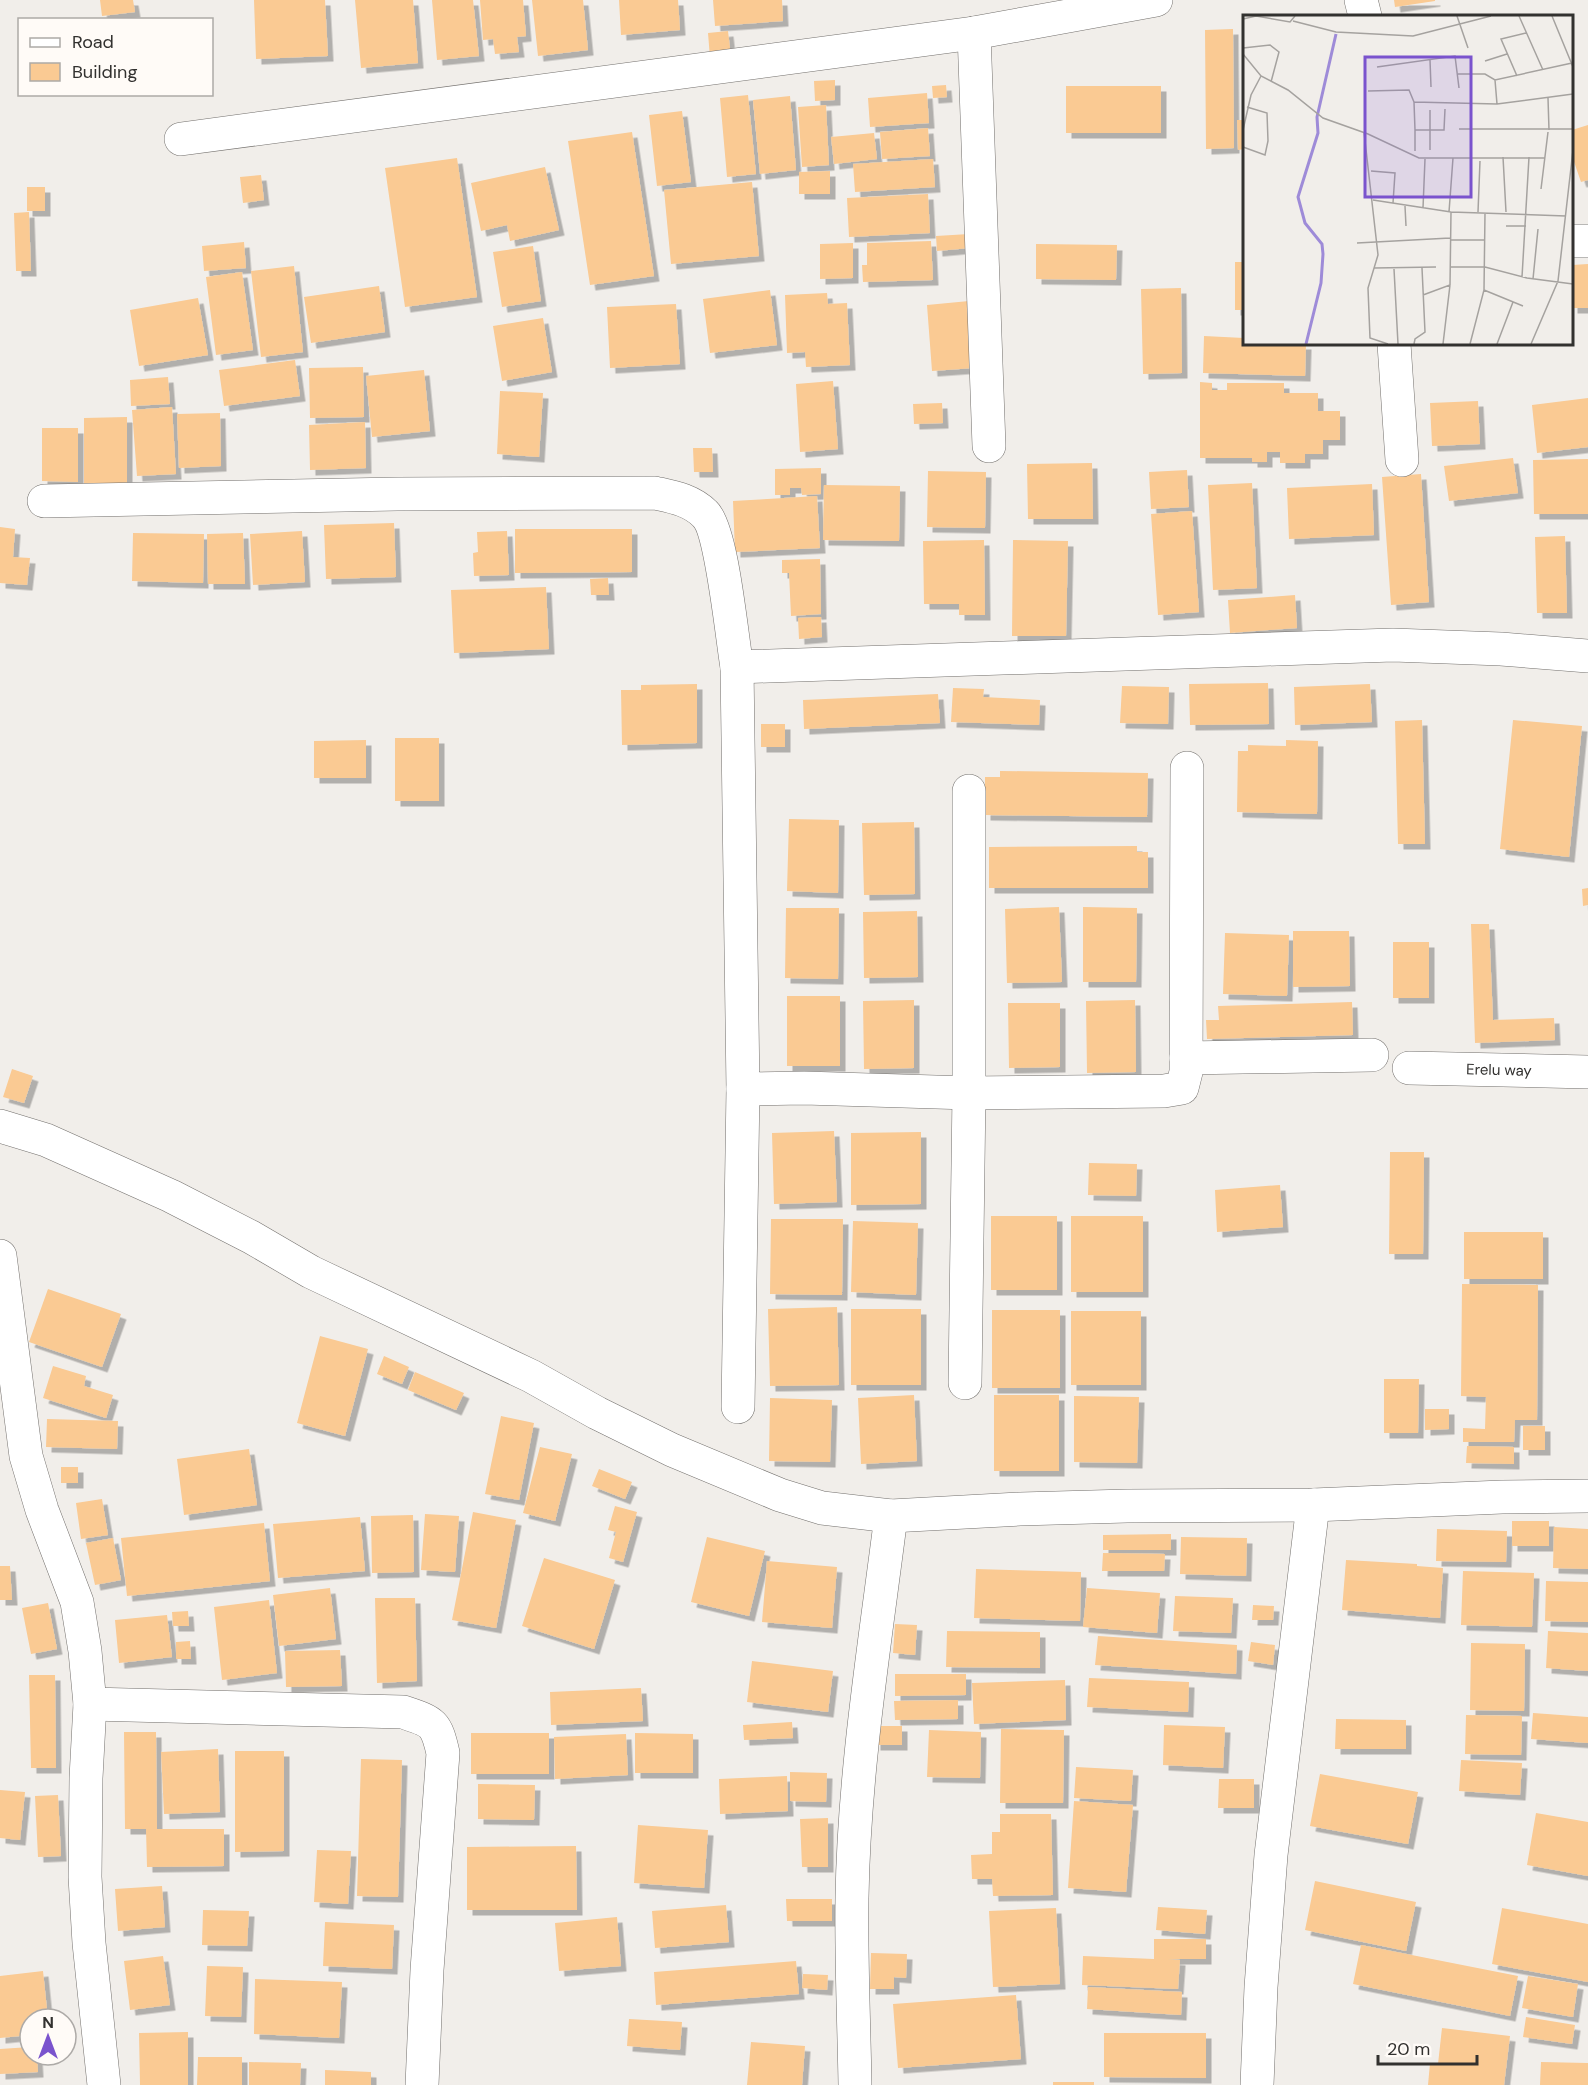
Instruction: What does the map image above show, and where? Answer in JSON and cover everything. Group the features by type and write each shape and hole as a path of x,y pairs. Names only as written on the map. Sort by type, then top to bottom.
{"street":[{"path":"181,139 974,33 1156,0"},
{"path":"1361,0 1365,15"},
{"path":"974,33 989,446"},
{"path":"1394,345 1402,460"},
{"path":"44,501 483,493 655,493 688,501 707,515 718,541 736,668 742,1089 738,1407"},
{"path":"736,668 1393,645 1501,649 1588,656"},
{"path":"742,1089 804,1088 969,1092 1164,1091 1182,1088 1185,1083 1186,1058 1187,768"},
{"path":"965,1383 969,1092 969,791"},
{"path":"1186,1058 1372,1055"},
{"name":"Erelu way","path":"1409,1068 1588,1072"},
{"path":"0,1126 45,1140 171,1196 251,1237 311,1272 531,1376 597,1413 672,1450 804,1503 822,1508 891,1516 1020,1509 1313,1505 1502,1497 1588,1496"},
{"path":"0,1256 26,1456 45,1520 77,1602 85,1652 90,1704 86,1778 85,1877 89,1943 104,2085"},
{"path":"1257,2085 1261,1988 1271,1855 1313,1505"},
{"path":"855,2085 852,1897 856,1815 862,1738 891,1516"},
{"path":"90,1704 403,1712 427,1720 438,1731 443,1753 427,1970 422,2085"}],"building":[{"path":"100,0 133,0 135,12 102,16"},
{"path":"254,0 325,0 328,56 256,59"},
{"path":"355,0 413,0 418,63 361,68"},
{"path":"432,0 473,0 479,56 437,60"},
{"path":"480,0 523,0 526,36 517,37 519,52 495,54 493,39 483,40"},
{"path":"532,0 583,0 588,50 538,56"},
{"path":"619,0 678,0 680,30 621,35"},
{"path":"713,0 782,0 783,21 715,26"},
{"path":"1394,0 1435,0 1435,1 1395,7"},
{"path":"1233,29 1234,148 1206,149 1205,30"},
{"path":"728,31 731,57 710,58 708,33"},
{"path":"835,80 835,100 815,101 814,81"},
{"path":"946,85 947,97 933,98 932,86"},
{"path":"1066,86 1161,86 1161,133 1066,133"},
{"path":"927,93 929,123 870,127 868,98"},
{"path":"748,95 756,174 727,177 720,98"},
{"path":"790,96 796,170 760,174 753,100"},
{"path":"826,105 829,165 802,167 798,107"},
{"path":"682,111 691,182 657,186 649,115"},
{"path":"1237,120 1243,120 1243,149 1238,150"},
{"path":"1588,125 1588,180 1581,182 1573,159 1573,130"},
{"path":"928,128 930,156 882,159 880,132"},
{"path":"632,132 654,276 590,285 568,141"},
{"path":"874,133 877,159 834,164 831,137"},
{"path":"457,158 477,297 405,307 385,168"},
{"path":"933,159 935,187 855,192 853,164"},
{"path":"545,167 559,230 510,241 507,225 481,231 471,183"},
{"path":"830,171 830,194 799,194 799,172"},
{"path":"261,175 264,200 243,203 240,177"},
{"path":"752,182 759,256 671,264 664,190"},
{"path":"27,187 45,187 45,211 27,211"},
{"path":"928,194 930,233 849,237 847,198"},
{"path":"29,212 31,271 16,271 14,213"},
{"path":"969,234 970,248 937,251 936,236"},
{"path":"931,241 933,280 863,282 862,265 867,265 867,243"},
{"path":"244,242 246,268 204,271 202,246"},
{"path":"853,243 853,278 820,279 820,244"},
{"path":"1036,244 1117,245 1116,280 1036,279"},
{"path":"533,246 541,301 502,307 493,252"},
{"path":"1235,262 1243,262 1243,310 1235,310"},
{"path":"1588,264 1588,308 1573,308 1573,265"},
{"path":"294,266 303,352 261,357 251,271"},
{"path":"242,272 253,350 216,355 206,277"},
{"path":"379,286 385,332 311,343 304,297"},
{"path":"1181,288 1182,373 1143,374 1141,289"},
{"path":"770,290 777,345 710,353 703,299"},
{"path":"827,293 828,304 847,303 850,365 806,367 805,352 787,353 785,295"},
{"path":"198,298 208,355 139,366 130,310"},
{"path":"969,301 974,368 932,371 927,305"},
{"path":"676,304 680,364 610,368 607,307"},
{"path":"543,318 552,372 502,381 493,326"},
{"path":"1204,336 1243,338 1243,345 1306,345 1305,376 1203,373"},
{"path":"295,360 300,396 224,406 219,370"},
{"path":"363,367 364,417 310,418 309,368"},
{"path":"424,370 430,431 372,437 366,376"},
{"path":"168,377 170,404 131,406 130,380"},
{"path":"833,381 838,449 800,452 796,384"},
{"path":"1200,382 1212,383 1212,390 1227,390 1227,383 1284,383 1284,393 1318,393 1318,411 1340,411 1340,440 1323,440 1323,454 1305,454 1305,463 1280,463 1280,452 1267,452 1267,462 1252,462 1252,458 1200,458"},
{"path":"500,391 543,393 539,457 497,454"},
{"path":"1588,398 1588,447 1537,453 1532,405"},
{"path":"1478,401 1480,444 1432,446 1430,403"},
{"path":"942,403 943,423 914,424 913,404"},
{"path":"172,407 176,474 137,476 132,410"},
{"path":"220,413 221,466 179,468 177,414"},
{"path":"127,417 127,484 84,484 84,418"},
{"path":"365,422 366,468 310,470 309,425"},
{"path":"42,428 78,428 78,482 42,481"},
{"path":"693,448 712,448 713,472 694,472"},
{"path":"1513,458 1518,493 1449,501 1444,466"},
{"path":"1588,459 1588,514 1534,514 1533,460"},
{"path":"1092,463 1093,519 1028,519 1027,464"},
{"path":"821,468 821,494 802,495 801,488 790,488 790,495 775,495 775,469"},
{"path":"1187,470 1189,507 1151,509 1149,472"},
{"path":"928,471 986,472 985,528 927,527"},
{"path":"1421,474 1429,602 1391,605 1382,477"},
{"path":"1252,483 1257,588 1213,590 1208,485"},
{"path":"1372,484 1374,535 1289,539 1287,488"},
{"path":"824,485 900,486 899,541 823,540"},
{"path":"817,496 820,548 735,552 733,501"},
{"path":"1192,511 1199,612 1158,615 1151,514"},
{"path":"394,523 396,577 326,579 324,525"},
{"path":"0,527 15,529 13,557 30,558 27,585 0,583"},
{"path":"515,529 632,529 632,572 515,573"},
{"path":"302,531 305,582 253,585 250,534"},
{"path":"507,531 509,575 474,576 473,553 478,552 477,532"},
{"path":"133,533 204,534 203,583 132,581"},
{"path":"243,533 245,584 208,584 207,534"},
{"path":"1565,536 1567,613 1537,613 1535,537"},
{"path":"984,540 985,615 959,615 959,604 924,604 923,541"},
{"path":"1013,540 1068,541 1066,636 1012,636"},
{"path":"820,559 821,614 791,616 789,573 782,573 782,560"},
{"path":"608,578 609,595 591,595 590,579"},
{"path":"546,587 549,649 454,653 451,590"},
{"path":"1295,595 1297,628 1230,633 1228,600"},
{"path":"821,617 822,637 799,639 798,618"},
{"path":"1268,683 1269,724 1190,725 1189,684"},
{"path":"697,684 697,743 622,745 621,690 641,690 641,685"},
{"path":"1370,684 1372,722 1295,725 1294,687"},
{"path":"1122,686 1169,687 1168,724 1120,723"},
{"path":"953,688 984,689 983,697 1040,700 1039,725 951,722"},
{"path":"938,694 940,723 804,729 803,700"},
{"path":"1422,720 1425,844 1398,844 1395,721"},
{"path":"1513,720 1582,726 1569,857 1500,849"},
{"path":"761,724 785,724 785,747 761,747"},
{"path":"395,738 439,738 439,801 395,801"},
{"path":"366,740 366,778 314,778 314,741"},
{"path":"1286,740 1318,741 1317,814 1237,812 1238,751 1248,751 1248,745 1286,746"},
{"path":"1000,771 1148,773 1147,817 985,815 985,777 1000,777"},
{"path":"789,819 839,820 838,893 787,891"},
{"path":"914,822 915,894 864,895 862,823"},
{"path":"1137,846 1137,852 1148,852 1148,888 989,888 989,847"},
{"path":"1588,888 1588,905 1583,906 1582,889"},
{"path":"1059,907 1062,982 1007,983 1005,909"},
{"path":"1083,907 1137,908 1136,982 1083,982"},
{"path":"786,908 839,908 838,979 785,978"},
{"path":"917,911 918,977 864,978 863,912"},
{"path":"1471,924 1489,924 1493,1020 1554,1018 1555,1040 1475,1043"},
{"path":"1293,931 1349,931 1350,986 1293,987"},
{"path":"1225,933 1289,935 1287,996 1223,994"},
{"path":"1393,942 1429,942 1429,998 1393,998"},
{"path":"787,996 840,996 840,1066 787,1066"},
{"path":"914,1000 914,1068 864,1069 863,1001"},
{"path":"1135,1000 1136,1072 1087,1073 1086,1001"},
{"path":"1352,1002 1353,1035 1207,1039 1206,1020 1219,1020 1218,1006"},
{"path":"1008,1003 1060,1003 1060,1067 1009,1068"},
{"path":"12,1069 33,1076 24,1103 3,1097"},
{"path":"834,1131 837,1202 774,1204 772,1133"},
{"path":"921,1132 921,1204 851,1205 851,1133"},
{"path":"1390,1152 1424,1152 1423,1254 1389,1254"},
{"path":"1089,1163 1137,1164 1136,1196 1088,1195"},
{"path":"1280,1185 1283,1227 1217,1232 1215,1190"},
{"path":"991,1216 1057,1216 1057,1290 991,1290"},
{"path":"1071,1216 1143,1216 1143,1292 1071,1292"},
{"path":"771,1219 843,1219 842,1295 770,1294"},
{"path":"853,1221 918,1223 916,1295 851,1292"},
{"path":"1464,1232 1543,1232 1543,1279 1464,1279"},
{"path":"1462,1284 1538,1285 1537,1420 1515,1420 1514,1442 1463,1442 1463,1428 1485,1429 1486,1397 1461,1396"},
{"path":"48,1289 121,1314 102,1367 29,1342"},
{"path":"837,1307 839,1385 770,1386 768,1309"},
{"path":"851,1309 921,1309 921,1385 851,1385"},
{"path":"992,1310 1060,1310 1060,1388 992,1388"},
{"path":"1071,1311 1141,1311 1141,1385 1071,1385"},
{"path":"320,1336 368,1349 345,1436 297,1423"},
{"path":"384,1356 409,1367 402,1384 377,1374"},
{"path":"53,1366 86,1376 84,1386 113,1395 106,1418 43,1398"},
{"path":"415,1372 464,1393 456,1410 408,1390"},
{"path":"1384,1379 1419,1379 1418,1433 1384,1433"},
{"path":"914,1395 917,1461 861,1464 858,1398"},
{"path":"994,1395 1059,1395 1059,1471 994,1471"},
{"path":"1074,1396 1139,1397 1137,1463 1074,1462"},
{"path":"770,1398 832,1400 830,1462 769,1461"},
{"path":"1425,1409 1449,1409 1449,1429 1425,1430"},
{"path":"501,1416 534,1423 519,1500 485,1494"},
{"path":"47,1419 118,1421 117,1449 46,1447"},
{"path":"1523,1426 1545,1426 1545,1450 1523,1450"},
{"path":"1467,1446 1514,1447 1514,1464 1466,1463"},
{"path":"540,1447 572,1454 555,1521 523,1513"},
{"path":"249,1449 257,1505 184,1515 177,1459"},
{"path":"61,1467 78,1467 78,1483 61,1483"},
{"path":"599,1469 632,1482 625,1499 592,1486"},
{"path":"102,1499 108,1535 81,1539 76,1503"},
{"path":"615,1506 637,1512 623,1562 609,1558 616,1532 608,1530"},
{"path":"473,1512 516,1520 496,1628 452,1620"},
{"path":"425,1514 459,1516 455,1572 421,1570"},
{"path":"413,1515 414,1572 372,1573 371,1516"},
{"path":"360,1517 365,1571 278,1578 273,1524"},
{"path":"1512,1521 1549,1521 1549,1546 1512,1546"},
{"path":"264,1523 270,1581 127,1596 121,1538"},
{"path":"1554,1527 1588,1529 1588,1569 1553,1568"},
{"path":"1437,1529 1507,1531 1506,1562 1436,1561"},
{"path":"1171,1534 1171,1550 1103,1550 1103,1535"},
{"path":"707,1537 765,1551 749,1616 691,1602"},
{"path":"1181,1537 1247,1538 1246,1576 1180,1574"},
{"path":"113,1538 121,1580 95,1585 86,1543"},
{"path":"1103,1553 1165,1554 1164,1571 1102,1571"},
{"path":"544,1558 615,1580 594,1649 522,1626"},
{"path":"1346,1560 1417,1564 1417,1566 1443,1568 1440,1618 1342,1610"},
{"path":"767,1561 837,1567 832,1628 762,1622"},
{"path":"0,1566 10,1566 12,1600 0,1600"},
{"path":"976,1569 1081,1572 1080,1621 974,1618"},
{"path":"1463,1571 1534,1573 1532,1627 1461,1625"},
{"path":"1546,1581 1588,1582 1588,1622 1545,1621"},
{"path":"330,1588 336,1639 279,1646 273,1595"},
{"path":"1087,1588 1160,1593 1157,1633 1083,1627"},
{"path":"1175,1596 1233,1598 1231,1633 1173,1631"},
{"path":"375,1598 415,1598 417,1681 377,1683"},
{"path":"269,1600 277,1673 222,1680 214,1607"},
{"path":"48,1603 57,1649 31,1654 22,1608"},
{"path":"1253,1605 1274,1606 1273,1620 1252,1620"},
{"path":"188,1611 189,1626 173,1626 172,1612"},
{"path":"167,1615 172,1657 119,1663 115,1620"},
{"path":"895,1624 917,1625 915,1655 893,1653"},
{"path":"947,1631 1040,1632 1040,1668 946,1667"},
{"path":"1548,1631 1588,1633 1588,1671 1546,1668"},
{"path":"1098,1636 1237,1645 1236,1674 1095,1665"},
{"path":"190,1641 191,1659 176,1659 176,1642"},
{"path":"1251,1642 1275,1645 1273,1665 1248,1661"},
{"path":"1471,1643 1525,1644 1524,1711 1470,1710"},
{"path":"340,1650 342,1686 286,1687 285,1651"},
{"path":"752,1661 833,1671 828,1712 747,1702"},
{"path":"895,1674 966,1674 966,1695 895,1696"},
{"path":"29,1675 55,1675 56,1768 31,1768"},
{"path":"1089,1678 1189,1682 1188,1712 1087,1707"},
{"path":"1065,1680 1066,1720 974,1724 972,1683"},
{"path":"641,1688 643,1721 551,1725 550,1692"},
{"path":"958,1700 958,1719 895,1720 894,1701"},
{"path":"1533,1713 1588,1717 1588,1743 1531,1739"},
{"path":"1466,1715 1522,1716 1521,1755 1465,1754"},
{"path":"1336,1719 1406,1720 1406,1749 1335,1749"},
{"path":"792,1722 793,1738 744,1740 743,1725"},
{"path":"1164,1725 1225,1727 1223,1768 1163,1765"},
{"path":"875,1726 902,1726 902,1745 875,1745"},
{"path":"1001,1729 1064,1730 1063,1803 1000,1803"},
{"path":"929,1730 981,1732 980,1778 927,1777"},
{"path":"124,1732 156,1732 157,1829 224,1829 224,1866 147,1867 146,1829 125,1829"},
{"path":"471,1733 549,1733 549,1774 471,1774"},
{"path":"635,1733 693,1734 693,1773 635,1773"},
{"path":"626,1734 628,1775 555,1779 554,1737"},
{"path":"218,1749 220,1812 164,1814 161,1752"},
{"path":"235,1751 284,1751 284,1851 235,1852"},
{"path":"361,1759 402,1760 398,1897 357,1896"},
{"path":"1461,1760 1522,1763 1520,1795 1459,1791"},
{"path":"1076,1767 1133,1770 1131,1801 1074,1798"},
{"path":"790,1772 827,1773 826,1802 790,1801"},
{"path":"1320,1774 1418,1792 1408,1844 1310,1826"},
{"path":"787,1776 788,1811 720,1814 719,1779"},
{"path":"1219,1779 1254,1779 1254,1808 1218,1808"},
{"path":"478,1784 535,1785 534,1820 478,1819"},
{"path":"0,1790 25,1792 20,1840 0,1838"},
{"path":"58,1795 61,1856 38,1857 35,1796"},
{"path":"1074,1801 1133,1805 1126,1892 1068,1888"},
{"path":"1536,1813 1588,1822 1588,1876 1527,1865"},
{"path":"1000,1814 1051,1814 1053,1895 993,1896 992,1879 972,1879 971,1855 992,1854 992,1832 1000,1832"},
{"path":"828,1818 828,1867 802,1867 800,1819"},
{"path":"638,1825 708,1830 704,1888 634,1883"},
{"path":"576,1846 577,1910 467,1910 467,1847"},
{"path":"317,1850 351,1851 348,1904 314,1902"},
{"path":"1315,1881 1416,1902 1406,1951 1305,1930"},
{"path":"162,1886 165,1927 118,1931 115,1889"},
{"path":"786,1899 832,1899 832,1921 787,1921"},
{"path":"726,1905 729,1942 655,1948 652,1911"},
{"path":"1158,1907 1207,1910 1205,1934 1156,1930"},
{"path":"1056,1908 1060,1984 993,1987 989,1911"},
{"path":"1502,1908 1588,1924 1588,1982 1492,1964"},
{"path":"203,1910 249,1911 247,1946 202,1945"},
{"path":"617,1917 621,1966 559,1971 555,1923"},
{"path":"325,1922 394,1925 392,1969 323,1966"},
{"path":"1154,1939 1206,1939 1206,1959 1168,1959 1180,1960 1178,1989 1082,1985 1083,1956 1154,1959"},
{"path":"1361,1945 1518,1976 1510,2016 1353,1984"},
{"path":"871,1953 907,1954 906,1978 894,1977 894,1989 870,1989"},
{"path":"163,1956 170,2005 130,2010 124,1961"},
{"path":"796,1961 799,1994 656,2005 654,1972"},
{"path":"207,1966 243,1967 241,2017 205,2016"},
{"path":"43,1971 47,2007 18,2007 18,2036 0,2038 0,1976"},
{"path":"803,1974 828,1975 827,1990 802,1988"},
{"path":"1528,1976 1578,1984 1573,2017 1522,2008"},
{"path":"255,1979 342,1982 339,2038 254,2034"},
{"path":"1088,1987 1182,1992 1181,2015 1087,2009"},
{"path":"1016,1995 1021,2059 898,2068 893,2004"},
{"path":"1526,2017 1575,2025 1572,2044 1523,2037"},
{"path":"629,2019 682,2022 680,2050 627,2046"},
{"path":"1442,2028 1510,2036 1504,2085 1428,2085 1430,2063 1438,2064"},
{"path":"188,2032 188,2085 140,2085 139,2033"},
{"path":"1104,2033 1206,2033 1206,2078 1104,2077"},
{"path":"751,2042 805,2046 802,2085 747,2085"},
{"path":"18,2048 18,2067 38,2067 38,2072 0,2074 0,2049"},
{"path":"198,2057 242,2057 242,2085 197,2085"},
{"path":"249,2062 301,2063 300,2085 249,2085"},
{"path":"1541,2062 1588,2063 1588,2085 1540,2085"},
{"path":"325,2070 371,2072 371,2085 325,2085"},
{"path":"1053,2082 1094,2082 1094,2085 1053,2085"}]}
